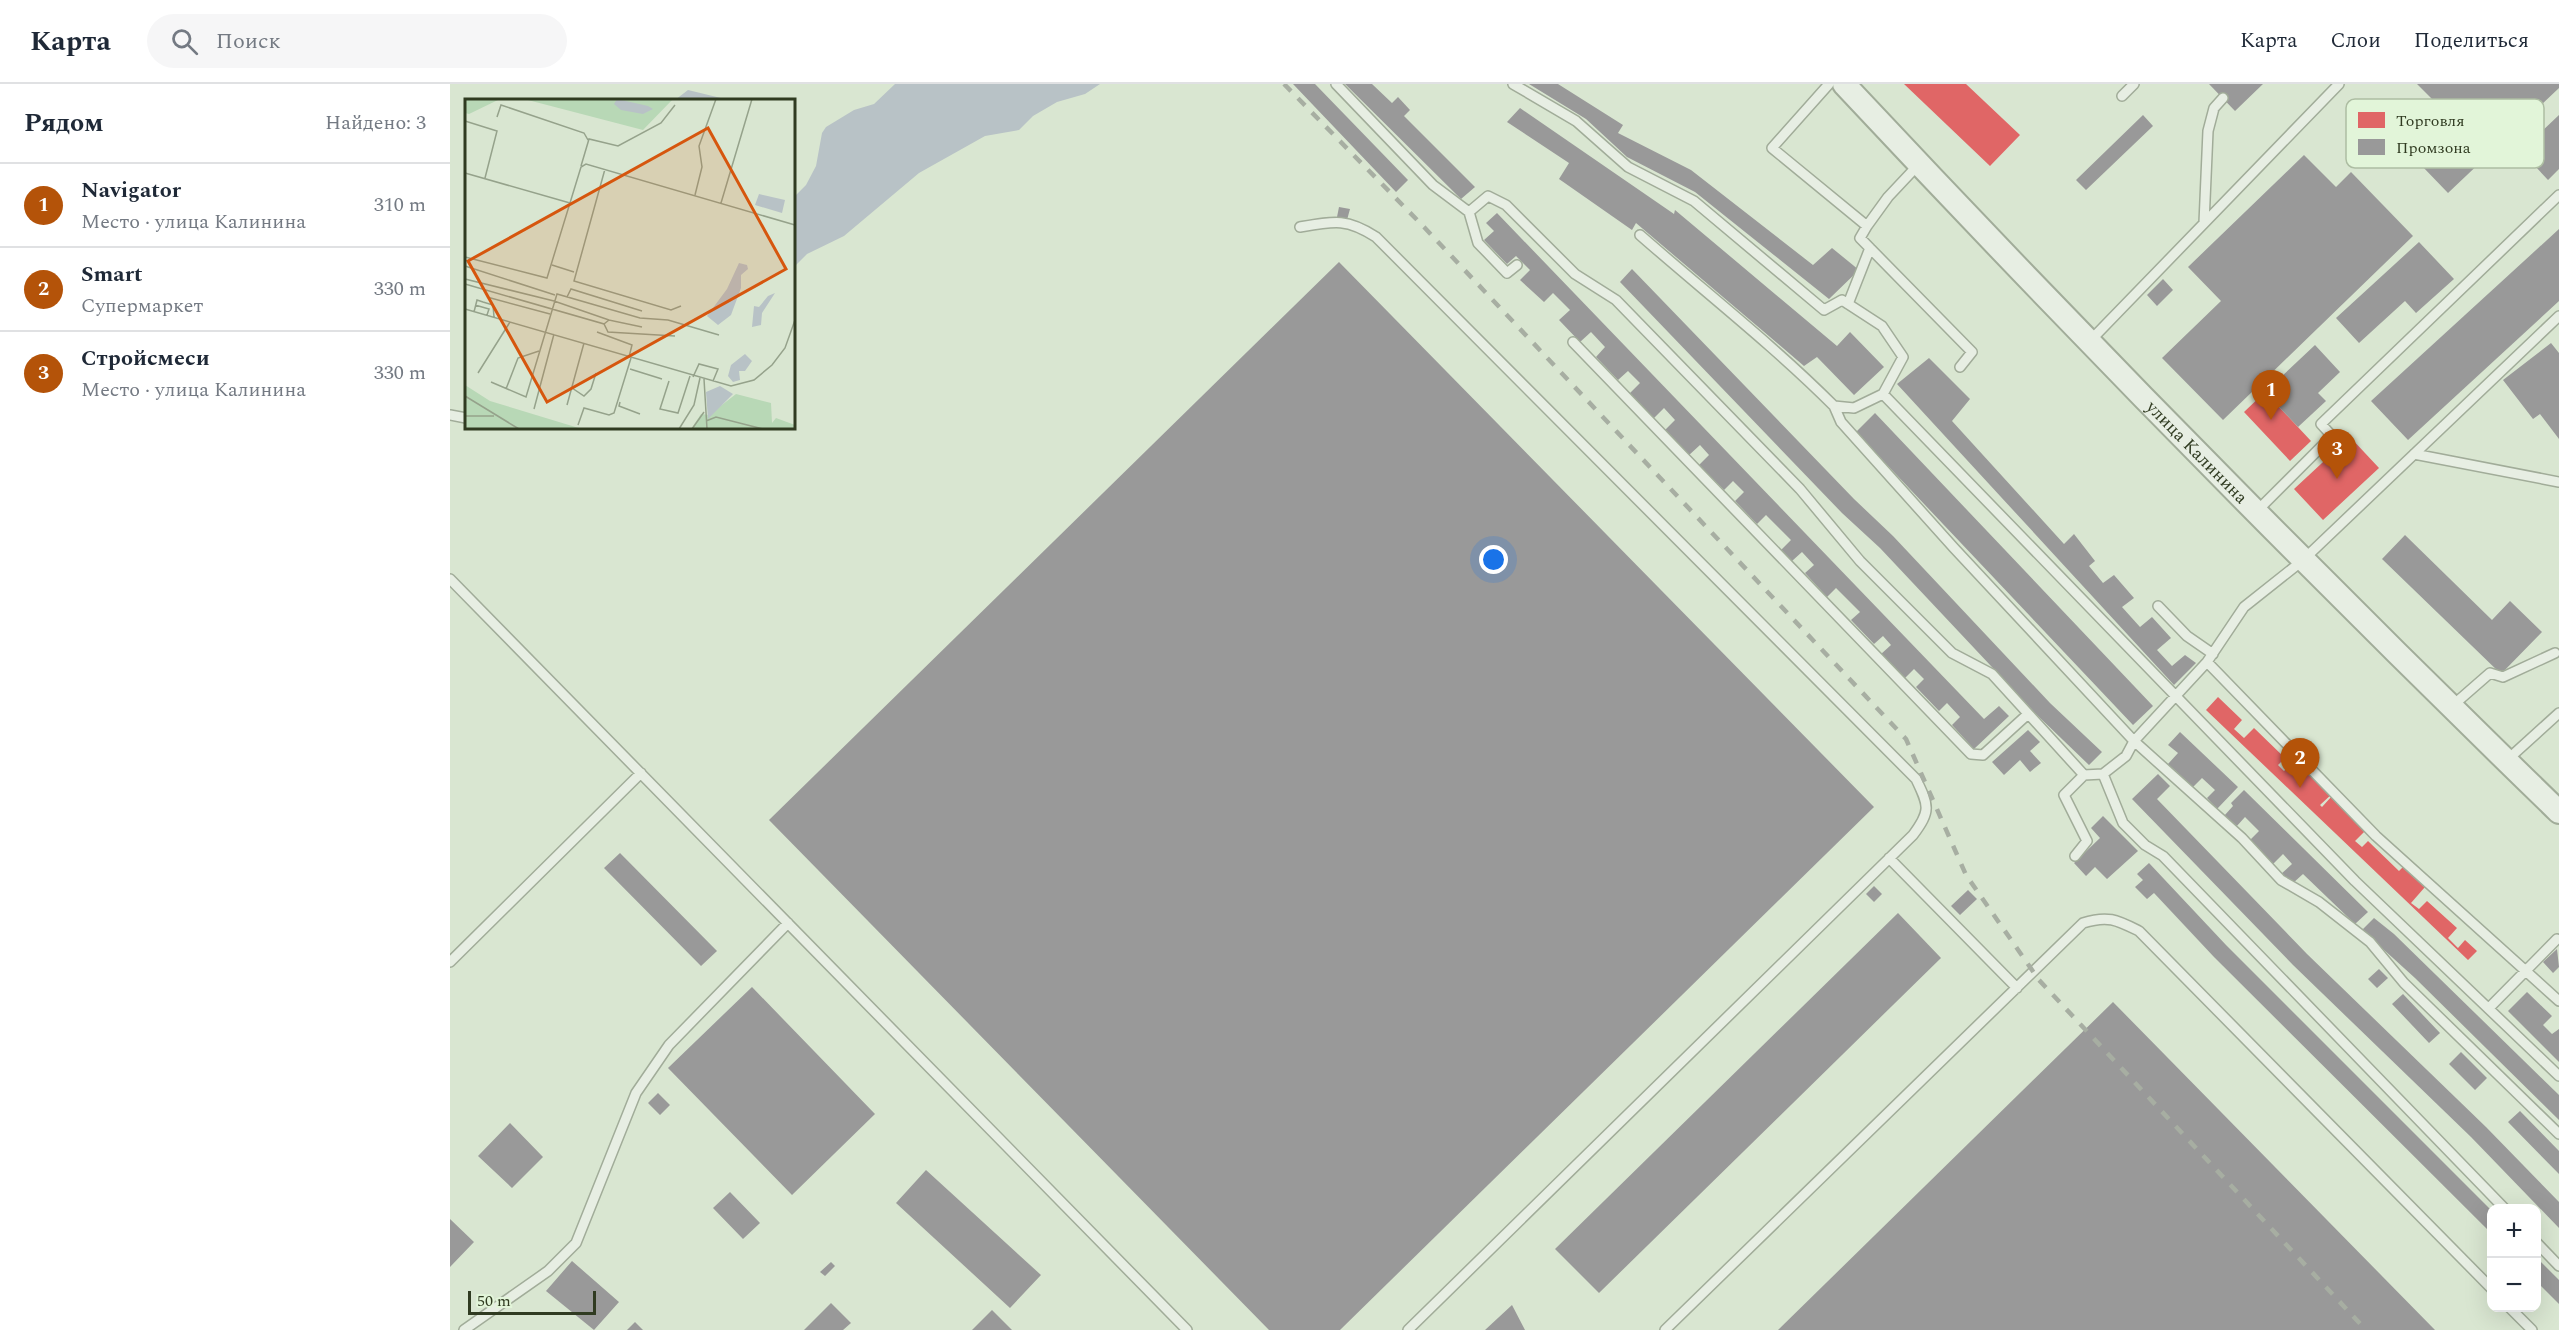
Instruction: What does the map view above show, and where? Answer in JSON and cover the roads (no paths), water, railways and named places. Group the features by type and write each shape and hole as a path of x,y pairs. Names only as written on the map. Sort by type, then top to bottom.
{"street":[{"name":"улица Калинина","path":"1844,84 2089,342 2302,561 2559,812"}],"lane":[{"path":"1336,84 1433,185 1469,212 1478,243 1507,273 1517,265"},
{"path":"1513,84 1576,121 1628,167 1694,201 1824,310 1842,300 1882,326 1903,357 1883,394 1854,408 1834,406"},
{"path":"1829,84 1772,148 1867,226"},
{"path":"2122,96 2134,84"},
{"path":"2089,342 2339,84"},
{"path":"2204,223 2208,131 2214,108 2223,98"},
{"path":"1919,164 1888,197 1860,238 1972,352 1960,367"},
{"path":"2256,513 2332,436 2321,424 2559,195"},
{"path":"1469,212 1488,196 1506,205 1575,274 1616,300 1800,489 1860,561 1952,653 1992,675 2084,775"},
{"path":"1300,228 1328,222 1357,224 1376,237 1916,779 1926,800 1925,818 1913,835 1408,1330"},
{"path":"1640,235 1729,313 1786,359 1834,406 1841,422 1953,548 2134,741 2242,838 2281,880 2319,902 2370,942 2404,984 2559,1134"},
{"path":"1848,304 1870,248"},
{"path":"2074,856 2086,841 2064,795 2084,775 2103,774 2126,756 2134,741 2210,658 2244,607 2302,561 2559,316"},
{"path":"1573,342 1971,754 1983,755 2028,714"},
{"path":"1883,394 2175,698 2355,881 2559,1076"},
{"path":"450,415 465,418"},
{"path":"2414,454 2559,482"},
{"path":"450,579 1187,1330"},
{"path":"2158,606 2210,658 2376,836 2559,1001"},
{"path":"2451,707 2490,674 2503,677 2555,653"},
{"path":"2506,761 2559,713"},
{"path":"450,962 641,773"},
{"path":"2103,774 2123,823 2145,845 2163,856 2499,1204"},
{"path":"1890,858 2017,988"},
{"path":"1665,1330 2083,923 2100,918 2118,920 2139,931 2487,1284"},
{"path":"464,1330 548,1270 576,1243 636,1093 669,1045 788,923"},
{"path":"2488,1008 2558,939"},
{"path":"2541,1247 2559,1266"},
{"path":"2514,1312 2532,1330"}],"railway":[{"path":"1284,84 1424,227 1906,739 1966,875 2039,980 2366,1330"}],"place":[{"name":"Navigator","path":"2271,420"},
{"name":"Стройсмеси","path":"2337,479"},
{"name":"Smart","path":"2300,788"}]}
